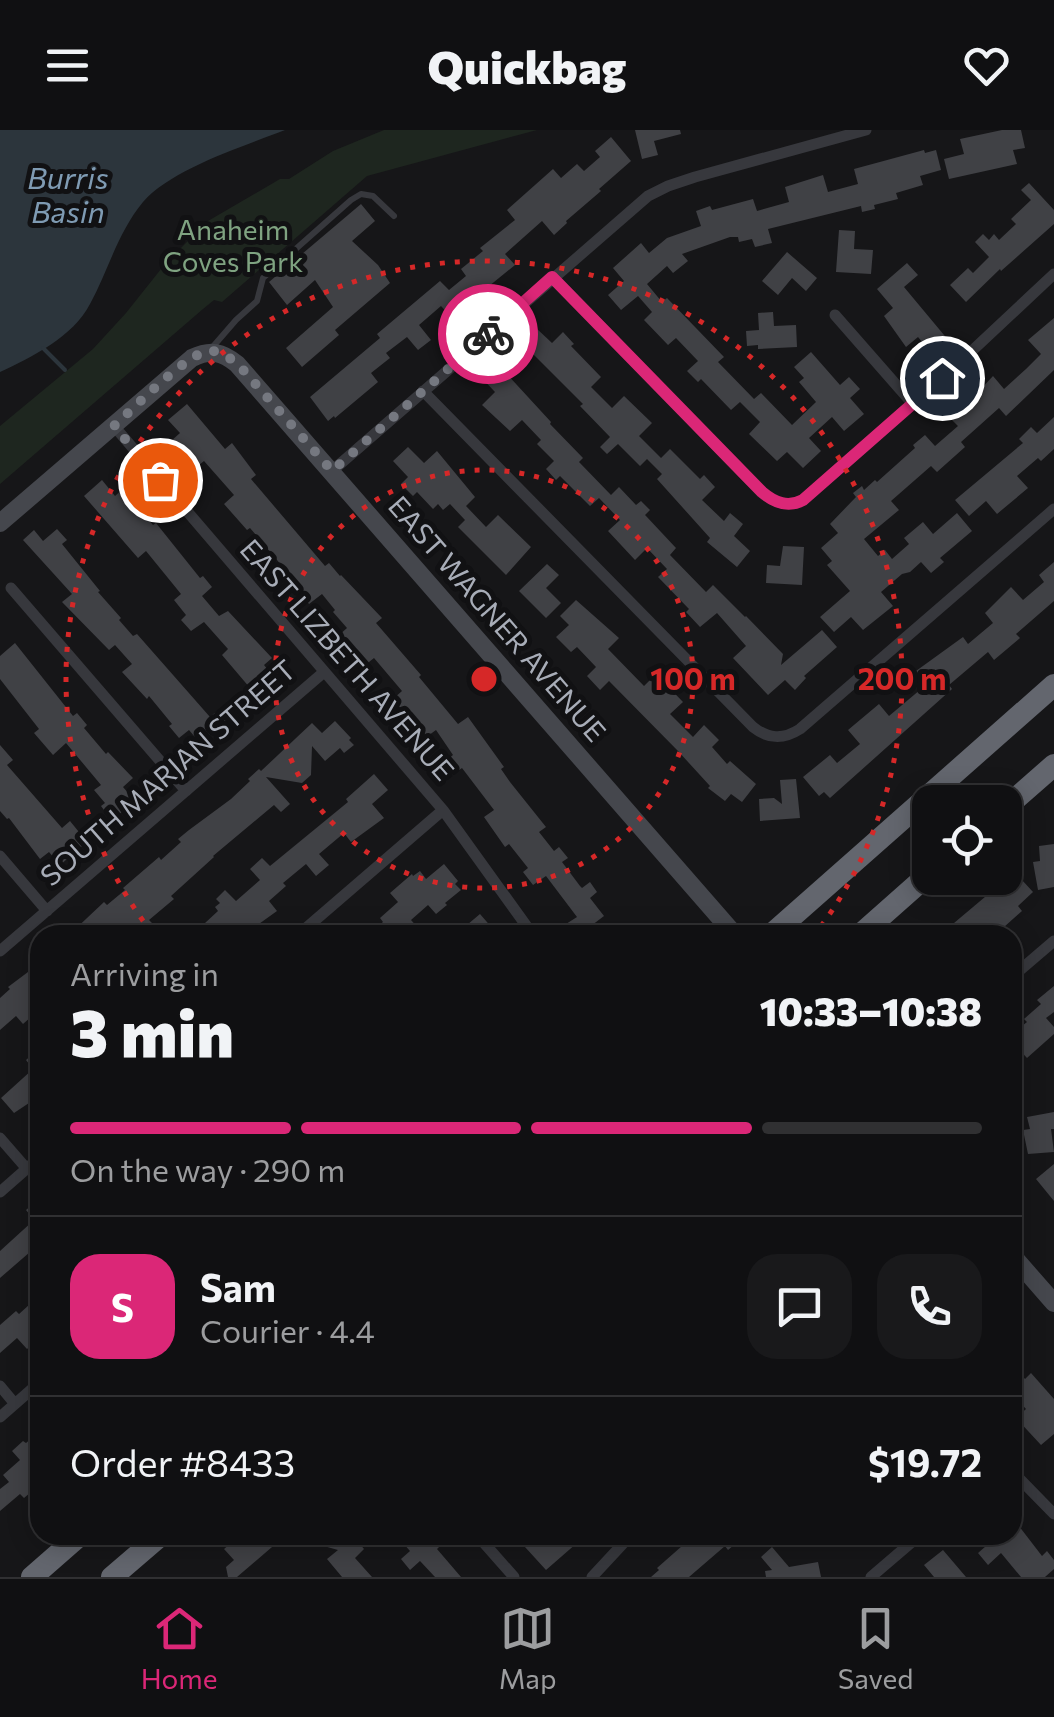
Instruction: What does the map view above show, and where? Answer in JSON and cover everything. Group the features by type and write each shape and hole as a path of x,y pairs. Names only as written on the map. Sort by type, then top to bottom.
{"highway":[{"path":"782,925 1054,685"},
{"path":"1022,793 1054,765"},
{"path":"871,925 912,889"},
{"path":"32,1577 69,1545"},
{"path":"112,1577 149,1545"}],"street":[{"path":"332,471 639,202 658,190 695,177 866,130"},
{"path":"552,277 762,492 776,502 788,504 803,500 1054,274"},
{"path":"835,315 913,404"},
{"path":"0,523 185,363 209,351"},
{"name":"EAST WAGNER AVENUE","path":"209,351 220,352 238,364 725,925"},
{"path":"424,391 753,726 776,738 800,729 1054,509"},
{"name":"EAST LIZBETH AVENUE","path":"114,426 443,810 526,925"},
{"path":"11,588 186,791"},
{"name":"SOUTH MARJAN STREET","path":"0,951 324,672"},
{"path":"310,925 443,810"},
{"path":"0,856 47,910"},
{"path":"1022,968 1054,941"},
{"path":"0,1138 26,1169"},
{"path":"0,1192 30,1166"},
{"path":"1022,1266 1054,1303"},
{"path":"0,1386 15,1404"},
{"path":"0,1417 30,1391"},
{"path":"1022,1481 1054,1514"},
{"path":"486,1545 514,1577"},
{"path":"592,1577 621,1545"},
{"path":"870,1577 908,1545"}],"lane":[{"path":"209,351 257,301 263,278 351,200 362,194 373,196 394,216"}],"green space":[{"name":"Anaheim Coves Park","path":"384,130 537,130 367,176 222,302 214,300 203,309 0,484 0,426 93,349 165,264 208,221 333,151"}],"water":[{"name":"Burris Basin","path":"0,130 285,130 209,160 155,190 127,226 83,316 51,345 0,372"}],"building":[{"path":"635,130 680,130 681,134 654,141 658,155 642,159"},
{"path":"1021,130 1025,148 1013,150 1017,164 949,179 944,159 964,154 960,139"},
{"path":"611,137 631,161 554,235 542,221 505,254 515,265 451,317 441,306 419,325 431,340 418,350 407,337 386,353 390,358 371,373 378,382 328,421 310,397 440,281 449,290 466,276 461,269 515,220 507,210 553,169 561,178 577,164 584,171 600,157 595,151"},
{"path":"936,150 941,170 920,176 923,185 896,193 898,199 862,212 861,206 768,229 772,243 755,247 752,239 739,242 738,237 730,237 682,254 688,261 673,273 667,266 647,284 662,302 667,298 724,357 718,362 754,399 761,393 792,425 816,402 799,382 804,378 794,367 811,352 840,385 849,377 860,389 850,398 864,414 844,431 832,417 809,438 821,451 803,468 787,452 777,461 749,434 760,422 740,402 731,410 701,379 698,382 687,371 698,361 676,338 668,345 644,320 652,312 638,296 621,310 608,295 624,281 613,268 641,243 649,253 667,238 701,226 696,211 753,199 757,211 789,202 785,187 823,175 828,192 858,184 854,169"},
{"path":"1029,183 1054,210 1054,224 966,302 950,285 968,268 973,273 989,257 975,242 983,234 989,240 994,234 999,240 1016,224 1011,219 1031,200 1021,190"},
{"path":"361,204 375,221 352,241 378,265 390,283 335,330 339,335 302,367 286,348 333,307 315,280 287,305 269,282"},
{"path":"839,230 855,231 854,249 873,250 871,274 836,272"},
{"path":"787,252 817,278 806,291 792,278 778,295 762,281"},
{"path":"907,263 918,275 904,287 949,341 933,355 918,337 906,347 884,316 893,308 877,289"},
{"path":"773,312 774,326 796,325 797,347 747,346 746,331 759,330 758,313"},
{"path":"1054,318 1054,370 1006,416 999,408 961,442 965,447 937,472 931,466 891,501 899,510 864,539 878,556 885,550 892,559 909,544 904,538 923,522 933,534 957,513 972,531 940,558 944,562 931,573 921,562 881,592 893,606 863,630 851,617 834,632 820,617 850,591 827,565 832,561 821,548 838,533 830,524 856,497 853,493 877,482 925,435 935,446 958,426 952,420 993,376 1004,389 1026,369 1041,354 1028,340"},
{"path":"535,327 552,343 563,332 601,377 591,387 612,408 624,396 652,423 639,436 661,458 670,449 700,479 704,475 715,487 702,500 724,521 730,513 743,524 734,536 750,551 737,567 707,542 710,538 657,479 662,474 647,459 640,466 618,444 607,454 600,447 610,437 520,341"},
{"path":"495,361 583,458 579,462 611,495 619,487 636,505 641,501 650,510 645,515 676,548 670,555 706,592 713,585 746,616 783,654 781,665 822,630 837,647 804,676 795,690 785,680 768,695 733,658 746,646 717,613 700,627 686,612 689,609 658,577 667,569 647,548 635,560 608,531 620,520 599,498 590,506 560,476 556,480 546,469 554,461 522,420 510,431 482,405 495,392 480,376"},
{"path":"187,404 225,449 232,443 256,475 251,479 325,566 329,563 382,618 376,623 458,724 468,717 504,767 501,769 510,782 546,827 539,832 554,851 559,847 568,858 562,862 580,886 590,882 597,892 590,898 604,916 592,925 567,925 577,917 546,876 533,885 523,872 528,868 509,844 505,847 484,817 494,810 462,768 452,775 443,763 453,755 436,730 425,738 393,699 402,691 374,658 364,666 338,636 347,628 322,594 309,604 250,528 247,530 224,504 234,495 204,461 194,469 171,441 180,433 168,420"},
{"path":"1054,417 1054,449 1017,476 1028,488 997,514 986,501 969,516 955,500 1023,443 1019,439 1031,427 1037,433"},
{"path":"408,447 424,463 437,451 475,497 466,506 486,527 498,515 531,547 506,575 458,527 465,520 450,504 443,510 438,504 433,509 417,492 413,496 401,484 408,477 393,461"},
{"path":"102,480 115,496 125,487 153,525 156,523 200,578 203,576 212,587 202,596 219,616 228,611 272,658 264,665 276,680 265,690 256,695 222,655 228,649 204,622 191,631 181,620 186,615 174,600 181,594 146,551 138,558 84,496"},
{"path":"57,529 67,540 62,544 133,636 137,634 210,717 217,711 225,721 200,743 189,730 179,738 149,696 147,699 122,672 132,664 115,645 109,650 62,602 72,594 23,540 34,530 43,541"},
{"path":"783,546 804,547 802,585 766,583 767,565 780,566"},
{"path":"1054,562 1054,601 1016,634 1020,638 994,660 988,652 830,798 824,792 819,796 803,777 830,755 837,763 860,744 848,730 879,704 889,716 927,684 916,671 963,637 968,644 993,623 985,613 1011,587 1023,600 1044,582 1039,575"},
{"path":"547,564 559,575 546,588 561,603 546,618 519,591"},
{"path":"576,600 619,638 608,649 644,686 656,674 683,702 670,714 693,737 704,725 719,740 712,747 727,764 730,761 756,784 742,802 731,794 725,801 708,788 678,751 609,681 600,690 587,676 596,667 577,647 571,652 556,637 569,625 560,616"},
{"path":"15,643 73,716 77,713 87,725 84,728 106,754 133,778 123,787 135,801 117,816 110,818 101,806 105,803 94,790 101,785 66,743 53,755 34,733 39,729 0,679 0,656"},
{"path":"335,721 354,745 344,753 340,748 325,761 312,746 311,775 302,783 266,777 290,804 281,812 274,805 213,856 149,920 150,925 80,925 159,857 161,860 181,842 178,839 231,799 312,723 322,733"},
{"path":"0,745 13,760 7,765 62,828 70,821 87,842 60,865 49,852 40,859 0,811"},
{"path":"374,774 388,790 372,804 384,818 351,842 344,833 319,854 329,865 316,876 306,864 283,883 286,886 269,901 277,911 258,925 203,925 218,911 215,907 220,903 216,899 225,890 236,901 260,880 250,869 262,858 270,866 348,802 346,799"},
{"path":"796,779 800,818 760,821 759,799 774,798 782,804 780,780"},
{"path":"1054,844 1054,887 1038,890 1033,862 1040,861 1039,846"},
{"path":"444,864 461,890 436,914 428,905 411,920 415,925 380,925 383,922 380,918 398,902 390,893 412,874 420,871 426,879"},
{"path":"1022,880 1033,892 1018,906 1022,911 1006,925 954,923 987,895 1022,895"},
{"path":"480,914 490,925 467,925"},
{"path":"30,970 30,1018 23,1024 16,1016 0,1030 0,998"},
{"path":"1054,986 1054,1012 1046,1018 1054,1027 1054,1034 1027,1058 1022,1053 1022,1026 1027,1022 1024,1019 1041,1004 1037,1000"},
{"path":"30,1072 30,1102 14,1113 1,1098"},
{"path":"1054,1112 1054,1152 1028,1154 1023,1130 1030,1129 1027,1117"},
{"path":"1054,1164 1054,1201 1036,1179"},
{"path":"30,1224 30,1252 0,1278 0,1251"},
{"path":"30,1304 30,1346 27,1349 17,1338 0,1353 0,1325 16,1311 19,1314"},
{"path":"1031,1373 1054,1399 1054,1434 1041,1445 1022,1424 1026,1409 1022,1405 1022,1376 1025,1379"},
{"path":"30,1440 30,1493 24,1498 20,1494 0,1511 0,1489 9,1482 3,1475 20,1460 12,1451 23,1441"},
{"path":"1022,1530 1042,1556 1047,1551 1054,1560 1054,1569 1045,1577 1021,1577 1001,1553 988,1565 978,1553 986,1546 1022,1545"},
{"path":"229,1545 274,1545 237,1577 228,1577 226,1567 234,1560 224,1549"},
{"path":"320,1545 361,1545 364,1549 355,1558 372,1577 342,1577 327,1559 338,1550"},
{"path":"405,1545 441,1545 437,1549 461,1577 435,1577 420,1561 410,1570 401,1559 410,1551"},
{"path":"523,1545 575,1545 546,1570"},
{"path":"734,1545 728,1550 725,1546 689,1577 651,1577 682,1546"},
{"path":"772,1547 789,1567 818,1562 821,1577 766,1577 765,1571 772,1570 761,1557"},
{"path":"943,1550 966,1577 934,1577 924,1565"}],"waterway":[{"path":"43,348 65,370"}],"way so far":[{"path":"160,480 114,426 185,363 202,353 220,352 238,364 332,471 488,334"}],"route":[{"path":"488,334 552,277 762,492 782,504 803,500 942,378"}]}
